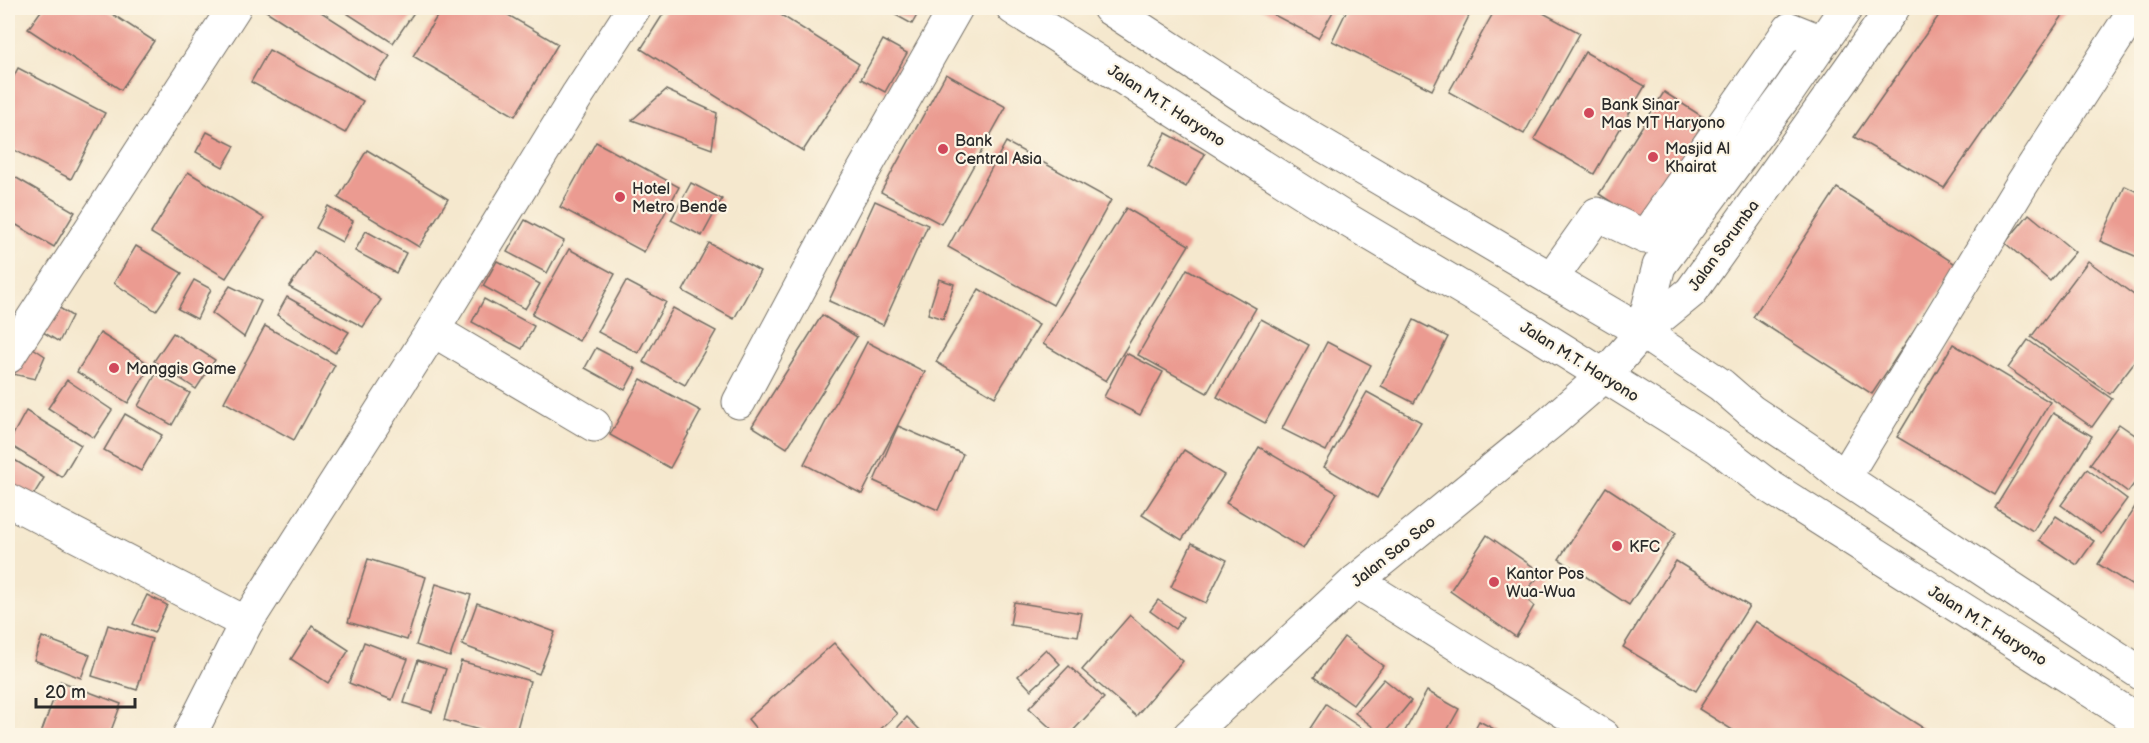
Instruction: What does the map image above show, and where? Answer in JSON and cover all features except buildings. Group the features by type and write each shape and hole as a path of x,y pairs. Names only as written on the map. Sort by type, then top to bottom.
{"main road":[{"path":"8,357 234,8"},
{"path":"189,735 246,623 433,330 578,93 634,8"},
{"path":"739,402 849,195 956,8"},
{"name":"Jalan M.T. Haryono","path":"1013,8 1344,218 1605,375 1718,447 1767,485 2142,723"},
{"path":"1109,8 1277,118 1642,332 1721,385 1751,411 1815,454 1845,478 2142,674"},
{"path":"1642,332 1659,266 1846,8"},
{"name":"Jalan Sorumba","path":"1605,375 1642,332 1690,292 1893,8"},
{"path":"1845,478 2022,184 2136,8"},
{"path":"1551,279 1598,214 1645,237 1790,29 1822,42"},
{"path":"433,330 594,425"},
{"name":"Jalan Sao Sao","path":"1189,735 1356,581 1605,375"},
{"path":"8,500 246,623"},
{"path":"1356,581 1602,735"}],"place":[{"name":"Bank Sinar Mas MT Haryono","path":"1589,113"},
{"name":"Bank Central Asia","path":"943,149"},
{"name":"Masjid Al Khairat","path":"1653,157"},
{"name":"Hotel Metro Bende","path":"620,197"},
{"name":"Manggis Game","path":"114,368"},
{"name":"KFC","path":"1617,546"},
{"name":"Kantor Pos Wua-Wua","path":"1494,582"}]}
